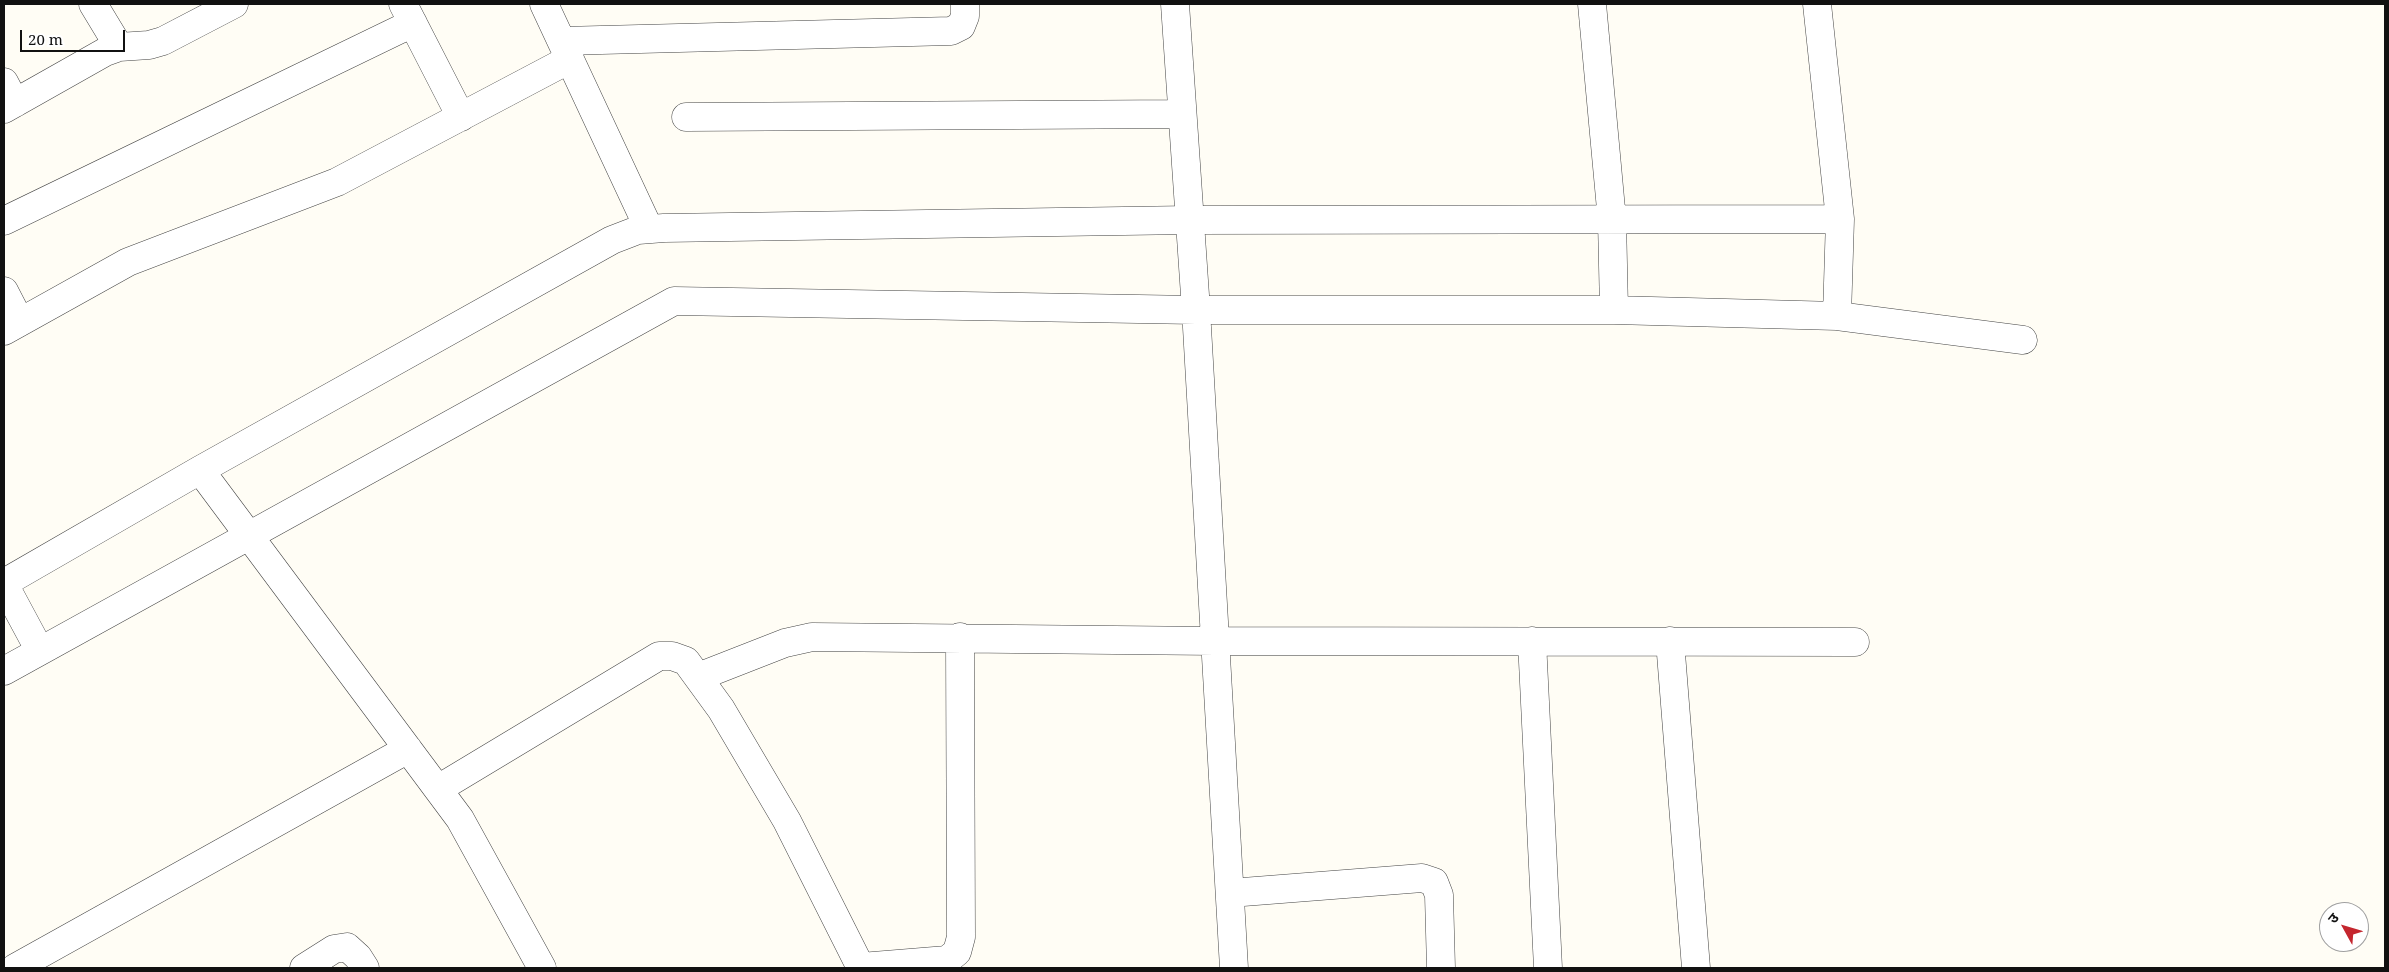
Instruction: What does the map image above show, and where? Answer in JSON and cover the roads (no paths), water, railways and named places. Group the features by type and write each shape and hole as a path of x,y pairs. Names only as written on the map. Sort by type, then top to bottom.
{"street":[{"path":"93,4 119,47"},
{"path":"7,98 119,47 149,45 163,41 234,4"},
{"path":"544,4 649,229"},
{"path":"4,291 12,327 128,262 337,182 461,117 566,50 950,31 961,26 965,16 965,4"},
{"path":"1175,4 1196,310 1234,968"},
{"path":"1592,4 1612,220 1614,310"},
{"path":"1817,4 1840,219 1837,316"},
{"path":"4,221 408,13 461,117"},
{"path":"686,117 1182,114"},
{"path":"40,651 4,583 200,470 612,240 638,230 1189,220 1840,219"},
{"path":"4,671 250,537 674,301 1196,310 1614,310 1837,316 2023,340"},
{"path":"200,470 460,819 542,968"},
{"path":"698,677 785,643 812,636 1215,641 1855,642"},
{"path":"438,789 659,656 672,656 686,661 721,709 787,821 861,968 947,960 957,952 961,937 960,637"},
{"path":"1532,641 1548,968"},
{"path":"1670,641 1696,968"},
{"path":"15,968 52,959 408,748"},
{"path":"1230,893 1422,878 1434,882 1439,895 1441,968"},
{"path":"304,968 334,949 347,947 358,957 365,968"}]}
